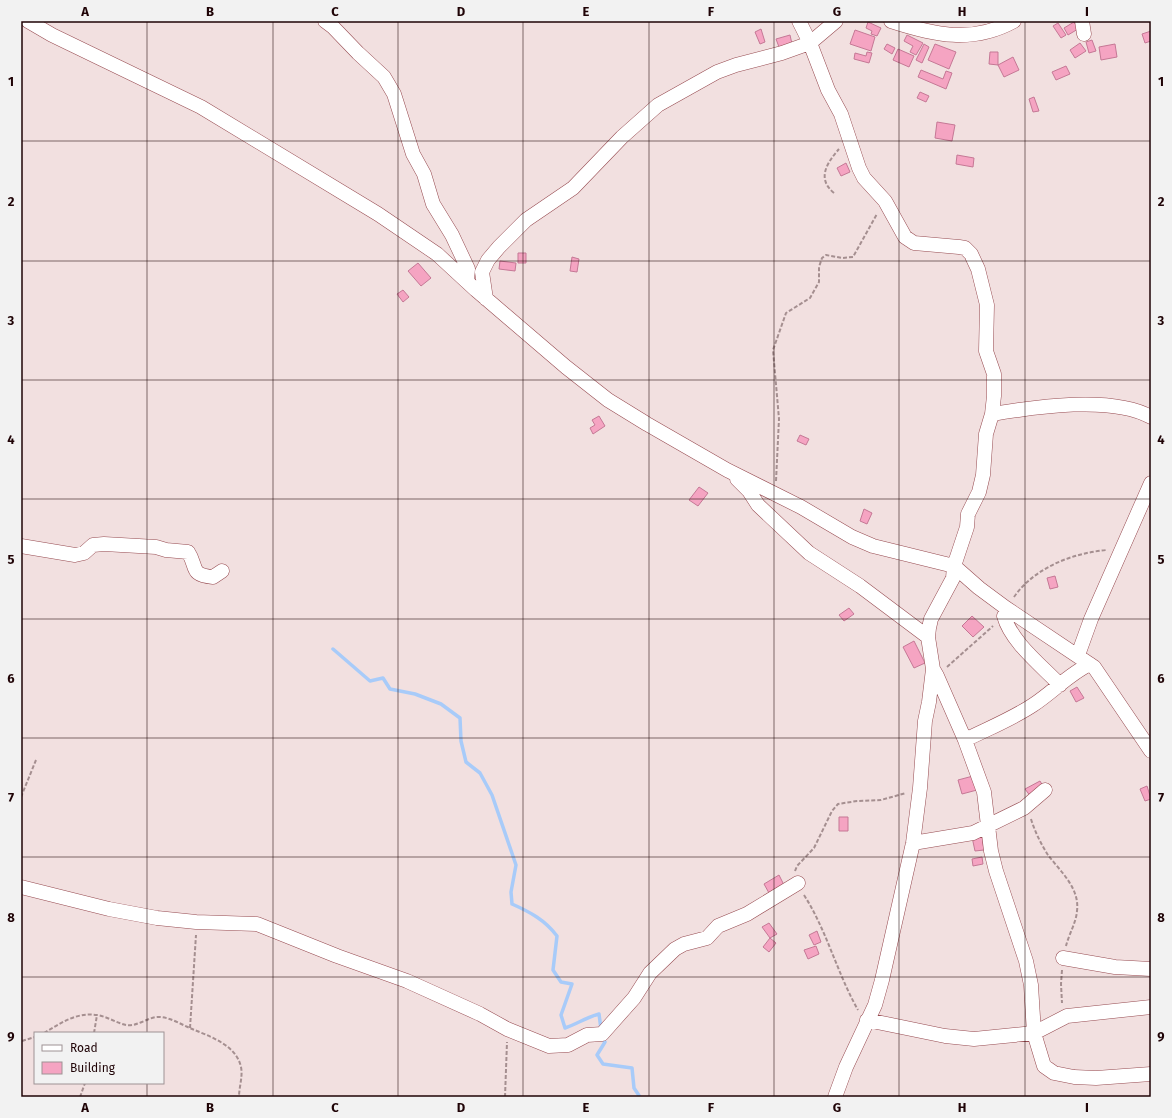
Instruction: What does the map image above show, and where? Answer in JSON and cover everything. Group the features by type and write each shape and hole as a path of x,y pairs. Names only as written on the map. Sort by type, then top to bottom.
{"street":[{"path":"28,21 52,35 201,107 378,214 438,254 486,299 566,367 608,400 647,424 728,470 801,507 852,537 873,546 954,566 1005,612 1078,655 1094,667 1151,751"},
{"path":"325,21 384,77 394,94 413,154 424,174 433,204 452,235 468,269 467,280"},
{"path":"799,21 810,43 849,136 864,178 885,201 905,237 914,243 959,246 965,248 971,254 978,269 987,305 986,351 994,374 992,414 986,434 983,475 979,492 968,514 967,527 954,566 953,578 931,618 928,637 935,672 965,740 984,792 991,851 996,871 1026,961 1031,985 1034,1033 1044,1066 1054,1073 1096,1078 1151,1074"},
{"path":"486,299 482,272 488,260 499,247 526,220 573,188 622,137 658,105 717,72 736,65 782,53 810,43 836,21"},
{"path":"891,21 932,34 959,35 988,32 1014,21"},
{"path":"992,414 1020,409 1088,404 1139,410 1151,417"},
{"path":"728,470 749,492 758,505 809,552 860,586 928,637"},
{"path":"1078,655 1091,619 1151,484"},
{"path":"21,546 75,555 84,552 97,544 156,547 166,550 188,552 194,570 198,574 213,577 222,571"},
{"path":"1005,612 1007,627 1014,637 1060,685"},
{"path":"965,740 1032,705 1070,676 1090,664"},
{"path":"835,1097 837,1089 867,1020 875,1005 882,980 913,843 920,788 925,721 935,672"},
{"path":"913,843 973,832 1028,805 1045,790"},
{"path":"21,886 134,914 196,922 257,924 271,928 337,956 412,984 480,1014 507,1029 549,1046 568,1045 587,1035 602,1034 634,998 650,973 674,948 706,938 718,926 747,914 798,883"},
{"path":"1063,958 1115,967 1151,969"},
{"path":"867,1020 945,1036 974,1038 1034,1033 1067,1016 1151,1007"}],"path":[{"path":"834,193 826,186 824,179 827,166 849,136"},
{"path":"776,494 779,419 773,350 781,322 786,312 810,298 819,282 819,267 822,258 826,255 842,258 853,257 885,201"},
{"path":"935,672 1005,612 1022,585 1032,576 1058,563 1087,553 1122,550"},
{"path":"21,796 36,760"},
{"path":"867,1020 859,1012 850,995 823,929 798,883 795,870 814,848 832,811 838,804 857,801 881,800 920,788"},
{"path":"1028,805 1034,830 1049,855 1064,873 1077,902 1077,911 1063,958 1061,984 1062,1003 1067,1016"},
{"path":"190,1028 196,922"},
{"path":"94,1032 97,1015"},
{"path":"46,1032 70,1018 97,1015 126,1025 133,1025 150,1018 160,1017 173,1020 216,1038 226,1045 239,1060 242,1078 239,1097"},
{"path":"505,1097 508,1070 507,1029"},
{"path":"21,1032 21,1058"},
{"path":"22,1041 34,1037"},
{"path":"80,1097 85,1084"}],"building":[{"path":"868,22 881,28 877,36 871,34 872,31 866,28"},
{"path":"1074,22 1078,29 1068,35 1064,28"},
{"path":"1058,23 1066,35 1061,38 1053,26"},
{"path":"761,29 765,42 760,44 755,32"},
{"path":"855,30 875,37 871,51 850,44"},
{"path":"1151,31 1151,41 1145,43 1142,34"},
{"path":"790,35 792,44 779,47 776,39"},
{"path":"907,35 923,43 916,55 910,52 913,46 904,41"},
{"path":"1092,40 1096,51 1089,53 1086,42"},
{"path":"1080,43 1086,51 1075,58 1070,50"},
{"path":"887,44 895,48 892,54 884,49"},
{"path":"924,44 929,47 922,63 916,60"},
{"path":"935,44 956,52 949,69 928,60"},
{"path":"1115,44 1117,57 1101,60 1099,47"},
{"path":"898,49 914,56 909,67 893,60"},
{"path":"867,52 872,53 869,63 854,59 855,53 866,56"},
{"path":"990,52 998,52 998,65 989,64"},
{"path":"1013,57 1019,70 1004,77 998,65"},
{"path":"1066,66 1070,74 1056,80 1052,72"},
{"path":"921,70 943,79 946,71 952,73 946,89 918,77"},
{"path":"920,92 929,96 926,102 917,98"},
{"path":"1034,97 1039,111 1033,112 1029,99"},
{"path":"937,122 955,125 952,141 935,138"},
{"path":"957,155 974,158 973,167 956,164"},
{"path":"846,163 850,172 841,176 837,168"},
{"path":"518,253 526,253 526,263 518,263"},
{"path":"572,257 579,259 577,272 570,271"},
{"path":"500,261 516,263 515,271 499,269"},
{"path":"418,263 431,278 421,286 408,271"},
{"path":"403,290 409,297 403,302 397,294"},
{"path":"599,416 605,426 593,434 590,428 595,425 592,420"},
{"path":"800,435 809,439 806,445 797,441"},
{"path":"699,487 708,493 698,506 689,500"},
{"path":"864,509 872,513 867,524 860,521"},
{"path":"1055,576 1058,587 1050,589 1047,578"},
{"path":"849,608 854,614 844,621 839,615"},
{"path":"972,616 984,627 973,637 962,626"},
{"path":"914,641 925,663 914,668 903,647"},
{"path":"1077,687 1084,698 1076,702 1070,691"},
{"path":"973,776 977,790 962,794 958,780"},
{"path":"1040,781 1044,788 1031,797 1025,789"},
{"path":"1147,786 1151,799 1145,801 1140,789"},
{"path":"839,817 848,817 848,831 839,831"},
{"path":"982,836 984,850 975,851 972,837"},
{"path":"982,857 983,864 973,866 972,859"},
{"path":"779,875 784,885 769,893 764,884"},
{"path":"769,923 777,934 770,938 762,927"},
{"path":"817,931 821,942 814,945 809,935"},
{"path":"770,938 776,943 769,952 763,947"},
{"path":"816,946 819,954 808,959 804,950"}],"waterway":[{"path":"333,649 370,681 383,678 390,689 415,694 441,704 460,718 461,741 466,762 480,773 492,795 516,865 511,892 512,904 537,917 557,936 553,970 561,982 572,984 561,1015 565,1028 599,1014 601,1029"},
{"path":"603,1037 605,1042 597,1055 603,1064 632,1068 634,1088 640,1097"}]}
